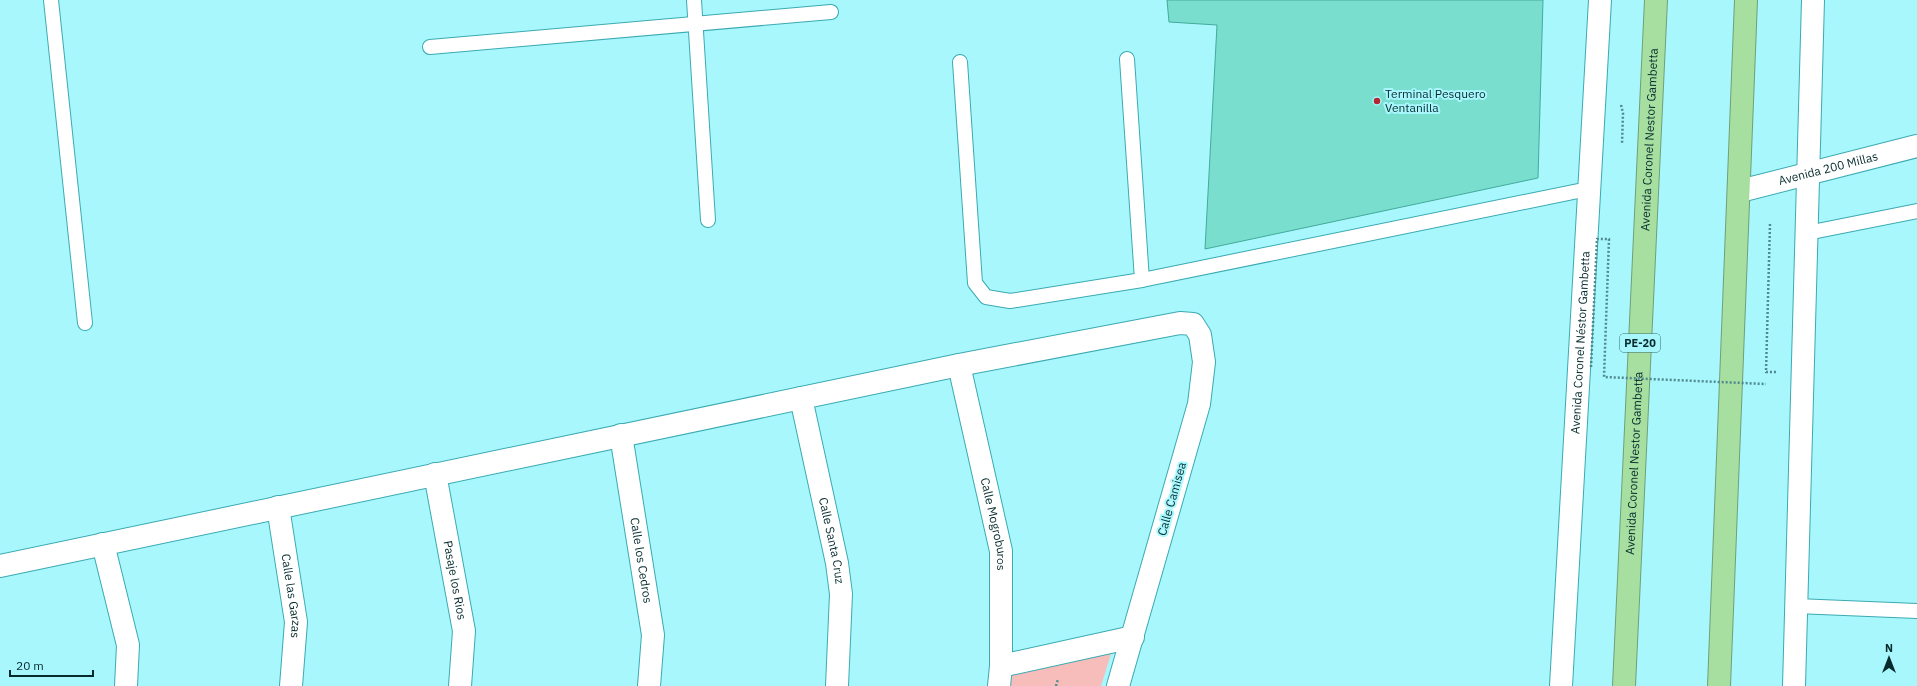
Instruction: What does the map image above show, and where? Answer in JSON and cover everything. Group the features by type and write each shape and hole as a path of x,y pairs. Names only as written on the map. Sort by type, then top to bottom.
{"highway":[{"name":"Avenida Coronel Nestor Gambetta","path":"1624,686 1656,0"},
{"path":"1719,686 1740,191 1746,0"}],"street":[{"name":"Avenida Coronel Néstor Gambetta","path":"1561,686 1588,189 1600,0"},
{"path":"1794,686 1813,0"},
{"name":"Avenida 200 Millas","path":"1740,191 1917,146"},
{"name":"Calle Camisea","path":"959,365 1180,323 1193,324 1200,335 1204,362 1199,404 1118,686"},
{"path":"0,566 959,365"},
{"name":"Calle Mogroburos","path":"959,365 1001,551 1000,676"},
{"name":"Calle Santa Cruz","path":"801,398 838,562 841,594 837,686"},
{"name":"Calle los Cedros","path":"621,435 653,635 649,686"},
{"name":"Pasaje los Rios","path":"435,474 464,632 460,686"},
{"name":"Calle las Garzas","path":"278,507 296,622 291,686"},
{"path":"103,544 128,645 126,686"},
{"path":"1000,676 1132,637"}],"lane":[{"path":"50,0 85,323"},
{"path":"694,0 708,220"},
{"path":"430,47 831,12"},
{"path":"1127,59 1142,280"},
{"path":"960,62 975,283 986,297 1010,301 1142,280 1588,189"},
{"path":"1807,233 1917,211"},
{"path":"1796,606 1917,611"}],"path":[{"path":"1770,224 1766,372 1780,372"},
{"path":"1591,367 1597,239 1610,239 1604,377 1766,384"}],"shaded area":[{"path":"1101,645 1111,654 1101,686 1009,686 1011,666"}],"building":[{"name":"Terminal Pesquero Ventanilla","path":"1167,0 1543,0 1538,178 1205,249 1217,25 1169,22"}],"place":[{"name":"Terminal Pesquero Ventanilla","path":"1377,101"}]}
